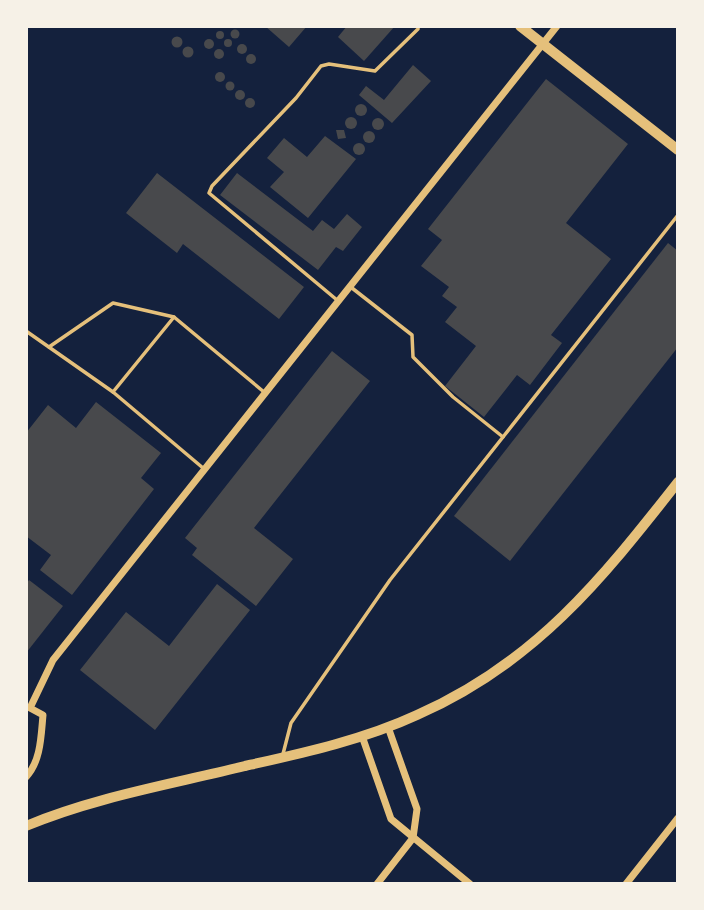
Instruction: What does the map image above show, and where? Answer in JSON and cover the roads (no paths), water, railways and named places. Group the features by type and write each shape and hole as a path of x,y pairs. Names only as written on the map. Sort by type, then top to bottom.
{"street":[{"path":"520,26 678,150"},
{"path":"26,777 34,769 41,741 43,715 28,707 54,660 556,26"},
{"path":"26,826 103,801 362,736 417,715 475,686 534,643 586,595 678,482"},
{"path":"377,884 413,838 417,809 388,727"},
{"path":"362,736 391,819 470,884"},
{"path":"626,884 678,818"}],"lane":[{"path":"338,301 209,193 212,186 296,98 321,66 329,64 375,71 418,26"},
{"path":"283,757 291,723 390,580 678,215"},
{"path":"350,286 412,335 413,357 453,397 503,436"},
{"path":"50,347 113,303 174,317 265,393"},
{"path":"113,392 174,317"},
{"path":"26,331 113,392 205,470"}]}
